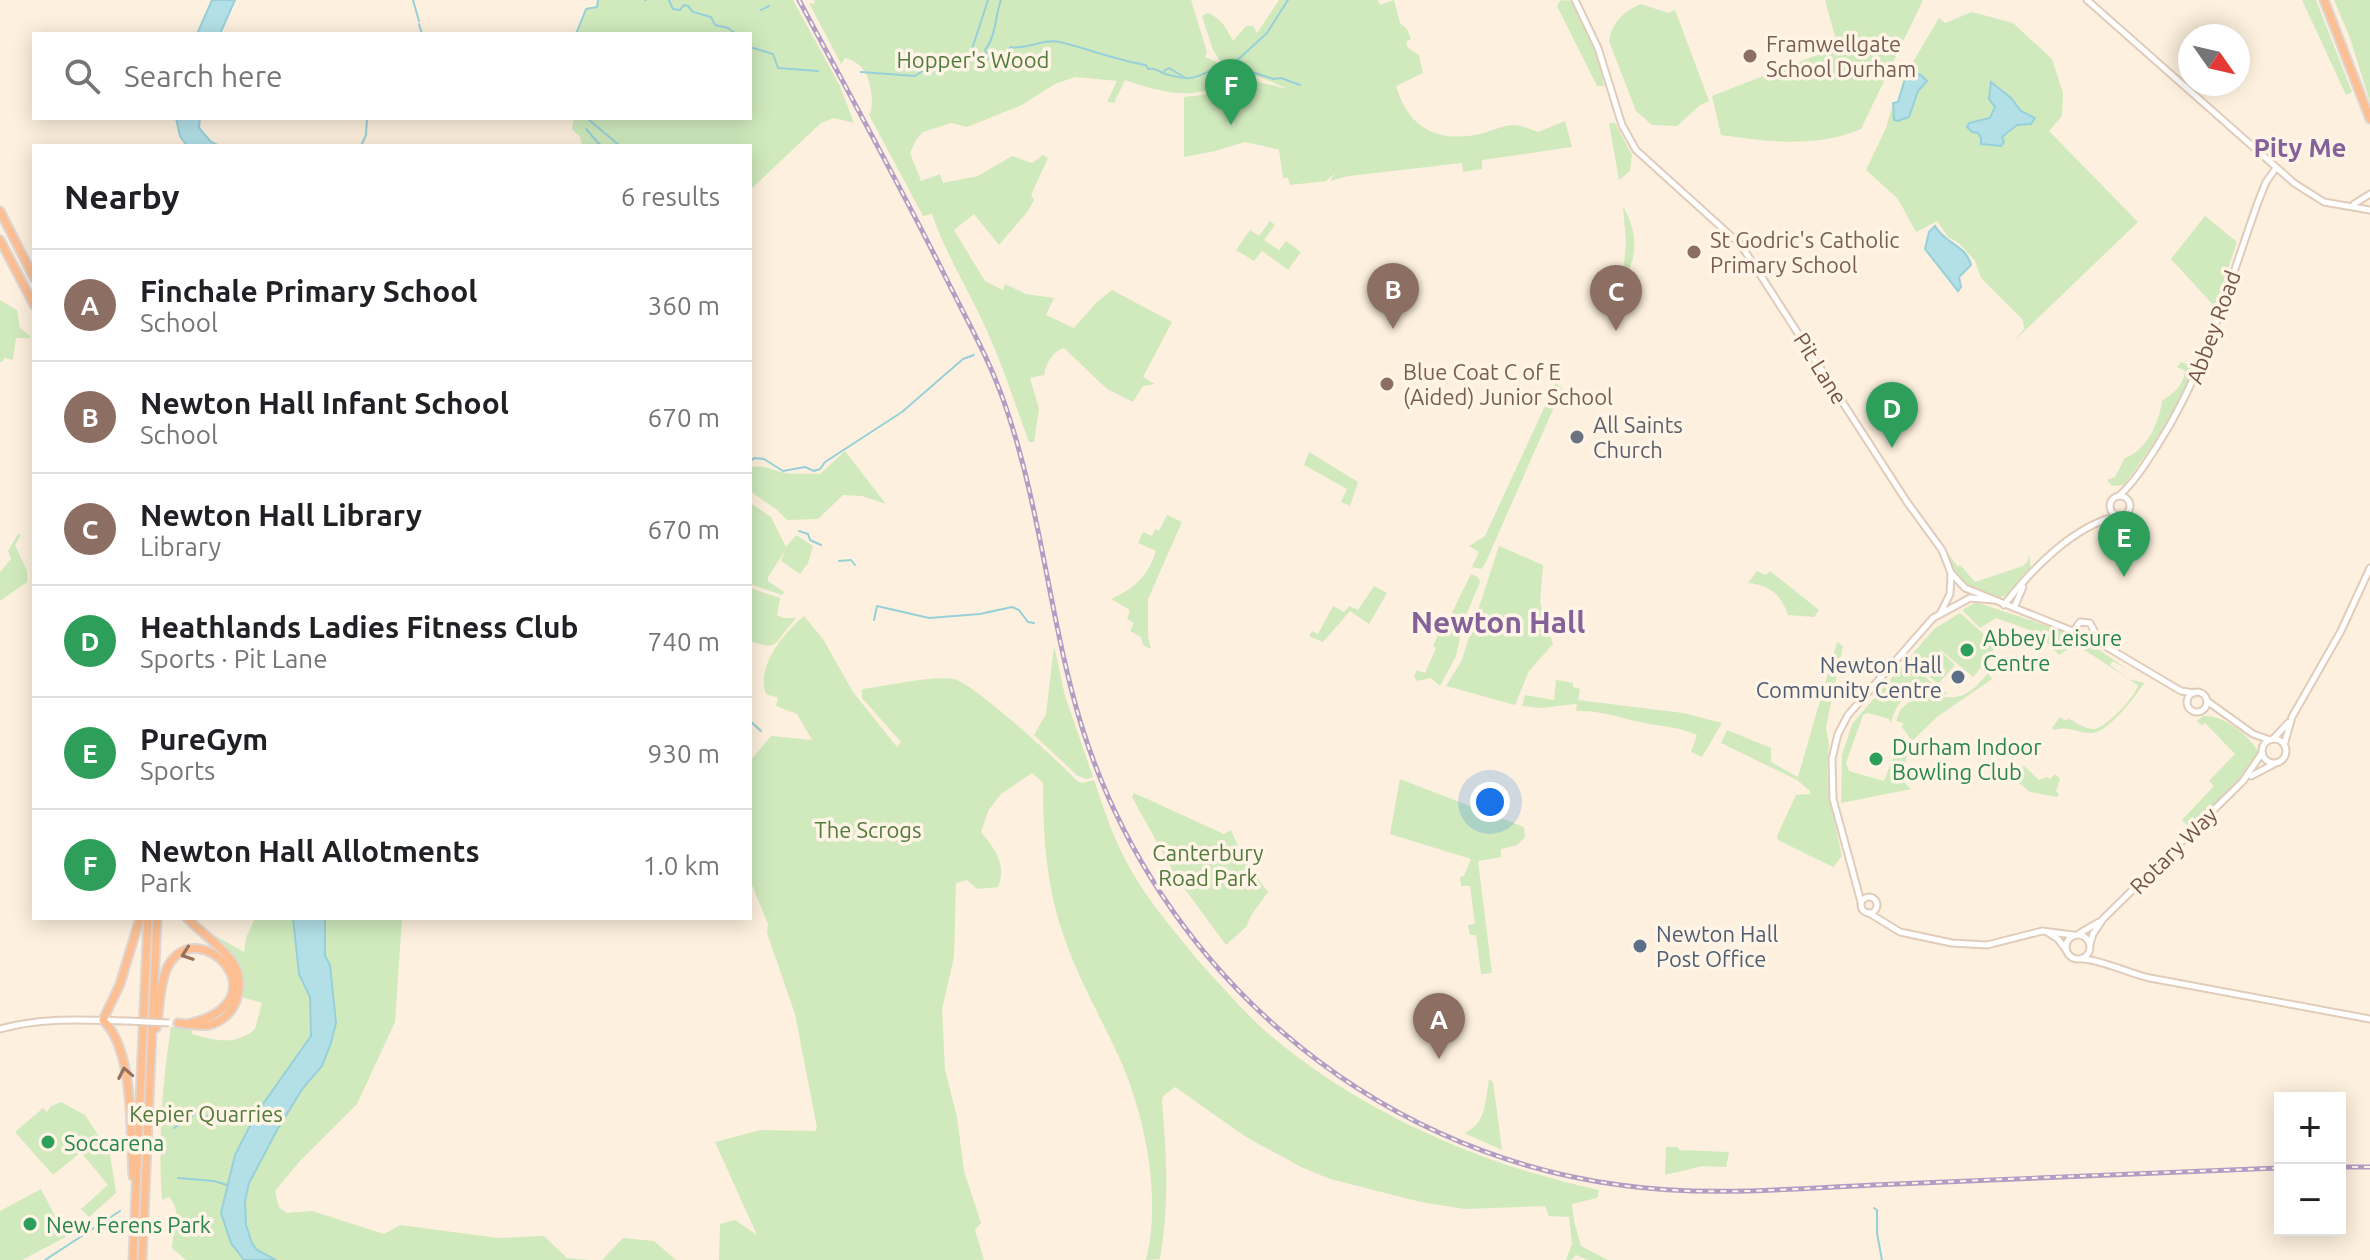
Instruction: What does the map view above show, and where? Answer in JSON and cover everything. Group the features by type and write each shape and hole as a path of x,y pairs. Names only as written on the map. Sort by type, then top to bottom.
{"highway":[{"path":"2324,0 2370,119"},
{"path":"0,211 32,274"},
{"path":"0,240 32,301"},
{"path":"134,1235 127,1082 116,1035 103,1020 124,972 139,920"},
{"path":"133,1260 148,920"},
{"path":"142,1260 157,920"},
{"path":"173,1023 208,1025 222,1019 234,1006 239,990 238,973 230,959 189,920"},
{"path":"151,1051 166,969 171,961 186,951 204,950 213,953 227,965 232,992 224,1009 217,1015 187,1024"}],"street":[{"name":"Pit Lane","path":"1575,0 1598,48 1630,141 1647,162 1741,245 1907,502 1942,550 1951,573 1963,587"},
{"path":"2087,0 2276,168 2316,198 2333,205 2353,205 2370,210"},
{"name":"Abbey Road","path":"2136,478 2179,413 2201,366 2258,202 2276,168"},
{"path":"2353,205 2370,194"},
{"path":"2096,522 2113,498 2136,478"},
{"path":"2004,605 2072,536 2096,522 2129,511 2136,478"},
{"path":"2120,495 2129,500"},
{"path":"2109,506 2112,513 2118,516"},
{"path":"2262,752 2292,717 2341,631 2370,568"},
{"path":"1951,573 1950,593 1954,601 1961,602"},
{"path":"2014,608 2028,579"},
{"path":"2100,961 2085,936 2047,931 1998,943 1974,945 1909,935 1892,929 1862,910 1833,799 1834,744 1848,715 1941,612 1955,586 2057,623 2075,632 2081,640 2100,643 2181,691 2203,694 2207,701 2253,734 2284,745"},
{"path":"1961,602 1967,595 1963,587"},
{"path":"1941,612 1974,597 1994,600"},
{"path":"2075,632 2080,622"},
{"path":"2057,623 2090,623 2100,643"},
{"path":"2087,640 2094,632"},
{"path":"2181,691 2192,710 2219,710"},
{"path":"2187,703 2188,697 2194,693"},
{"path":"2202,710 2207,701"},
{"path":"2253,734 2269,762 2276,763 2283,758 2292,717"},
{"name":"Rotary Way","path":"2090,945 2103,919 2243,781 2262,752"},
{"name":"Rotary Way","path":"2243,781 2276,763"},
{"path":"1856,885 1876,900 1883,922"},
{"path":"1861,902 1869,896"},
{"path":"1869,913 1877,907"},
{"name":"Rotary Way","path":"2075,935 2103,919"},
{"path":"2047,931 2073,958 2100,961 2141,976 2370,1019"},
{"path":"2066,950 2067,942 2075,935"},
{"path":"2082,959 2088,954 2090,945"},
{"path":"0,1029 63,1019 173,1023"}],"green space":[{"path":"598,0 793,0 840,86 854,123 834,118 821,123 752,188 752,144 582,144 580,137 572,129 574,120 752,120 752,32 577,32 586,9 597,7"},
{"name":"Hopper's Wood","path":"814,0 1191,0 1207,52 1205,57 1216,62 1226,79 1215,87 1177,93 1125,80 1114,103 1107,102 1117,81 1075,77 1055,84 1022,105 967,127 951,123 923,132 910,153 921,181 940,174 943,183 978,176 1012,156 1032,163 1043,155 1048,158 1031,195 1034,200 1028,211 999,245 974,214 954,230 985,281 1003,290 1005,284 1026,294 1054,298 1046,315 1074,328 1112,290 1172,322 1143,377 1155,384 1143,386 1133,402 1107,389 1064,348 1051,358 1044,375 1030,378 1039,409 1034,442 1029,442 989,335 932,214 923,216 869,115 872,99 866,73 859,65 845,58 841,64 809,3 815,4"},
{"path":"1279,0 1378,0 1380,5 1394,0 1400,23 1411,39 1406,42 1408,48 1419,55 1423,73 1396,86 1409,113 1418,123 1440,135 1468,136 1514,125 1538,132 1565,121 1572,147 1482,160 1482,169 1463,172 1462,163 1330,181 1335,173 1326,181 1290,185 1288,178 1283,178 1279,150 1276,149 1245,142 1184,157 1184,97 1210,94 1250,80 1288,89 1255,75 1236,76 1228,73 1213,50 1202,16 1208,13 1217,18 1233,41 1246,26 1253,26 1257,33"},
{"path":"1561,0 1570,1 1588,30 1604,86 1597,86 1557,6"},
{"path":"1825,0 1923,0 1861,129 1827,139 1792,142 1721,135 1712,96 1838,47"},
{"path":"2302,0 2316,0 2352,92 2346,95"},
{"path":"2334,0 2370,0 2370,102 2350,38"},
{"path":"1641,4 1668,13 1675,10 1709,101 1677,126 1652,125 1636,111 1609,41 1620,18"},
{"path":"1972,12 2013,23 2052,59 2063,93 2062,116 2049,131 2138,222 2014,341 2024,329 2023,320 1981,278 1975,261 1959,243 1948,237 1937,221 1916,232 1898,199 1866,170 1886,128 1892,107 1892,111 1915,103 1918,91 1927,81 1921,75 1907,72 1939,18 1945,23","holes":["2001,88 2021,111 2029,114 2008,134 1981,138 1969,123 1990,118"]},
{"path":"1609,123 1615,123 1632,155 1630,171 1619,180"},
{"path":"1623,206 1633,233 1633,256 1625,278 1607,303 1602,299 1624,264"},
{"path":"2205,216 2237,242 2215,307 2171,259"},
{"path":"1270,221 1275,225 1264,240 1279,250 1286,241 1301,252 1288,270 1262,251 1254,261 1236,250 1250,230 1259,236"},
{"path":"0,300 17,310 20,328 30,336 16,338 13,360 4,358 3,362 0,362"},
{"path":"2181,362 2189,365 2192,375 2161,433 2124,485 2112,486 2107,480 2115,477 2125,458 2146,442 2155,427 2162,401 2183,381 2185,371 2177,367"},
{"path":"1556,382 1562,389 1485,564 1481,569 1472,567 1479,552 1469,546 1485,536"},
{"path":"845,451 886,504 862,496 843,495 818,519 787,520 752,492 752,468 820,474"},
{"path":"1309,452 1358,482 1350,506 1341,502 1347,489 1304,465"},
{"path":"752,504 771,517 786,547 796,535 813,546 808,563 800,574 781,561 785,551 768,577 768,581 784,592 782,595 752,585"},
{"path":"1167,515 1182,522 1148,599 1151,649 1143,645 1141,637 1130,631 1134,623 1127,619 1130,610 1111,599 1127,591 1144,575 1156,551 1138,543 1143,532 1152,536 1155,529 1159,531"},
{"path":"18,534 21,535 15,545 27,571 27,582 0,601 0,572 11,559 8,551"},
{"path":"1499,546 1543,565 1540,602 1553,644 1529,671 1515,705 1446,686 1461,662"},
{"path":"1947,552 1975,582 2023,566 2029,555 2031,569 2010,594 1999,598 1960,578"},
{"path":"1757,571 1766,575 1770,571 1819,610 1814,617 1788,615 1782,601 1773,592 1748,583"},
{"path":"1471,574 1478,577 1480,582 1464,620 1456,656 1440,686 1431,678 1417,681 1414,676 1417,670 1425,673 1442,626 1445,627"},
{"path":"1374,586 1387,593 1369,624 1350,611 1323,642 1309,636 1312,631 1318,634 1333,606 1344,612 1349,606 1358,610"},
{"path":"752,589 780,598 777,615 796,618 775,644 768,646 752,642"},
{"path":"1976,602 2062,631 2069,637 2068,649 2059,655 2038,633 1996,618 1980,628 1962,610"},
{"path":"1960,613 1997,646 1989,658 1973,677 1935,645 1955,665 1938,684 1919,667 1917,670 1948,694 1919,693 1906,698 1895,711 1891,723 1889,719 1868,713 1863,715 1846,763 1849,771 1884,781 1895,753 1903,755 1905,751 1908,752 1901,779 1911,789 1841,803 1842,755 1852,724 1934,629"},
{"name":"The Scrogs","path":"804,616 823,639 853,692 897,747 901,742 862,698 862,689 922,680 954,679 997,708 1077,781 1094,780 1116,840 1140,885 1196,958 1263,1029 1338,1085 1421,1130 1509,1165 1599,1190 1597,1198 1572,1204 1574,1221 1581,1246 1608,1260 1588,1260 1576,1255 1566,1260 1572,1244 1569,1217 1549,1216 1545,1206 1465,1209 1421,1202 1330,1179 1246,1137 1175,1087 1163,1096 1162,1102 1166,1181 1160,1259 1146,1260 1152,1210 1143,1130 1119,1057 1063,934 1047,859 1043,783 1032,773 1001,794 988,811 981,832 1000,864 998,887 977,889 967,880 956,883 954,957 942,1009 945,1070 957,1117 964,1171 981,1223 975,1230 984,1260 719,1260 720,1224 735,1220 757,1235 715,1142 761,1130 815,1131 817,1128 795,1014 767,933 768,924 752,885 752,759 771,736 812,740 797,714 776,706 778,698 766,694 764,683 768,662 788,632"},
{"path":"1837,642 1843,646 1826,727 1829,797 1842,856 1833,867 1778,840 1777,836 1796,795 1810,794 1810,791 1797,780 1721,743 1727,730 1771,748 1771,762 1798,777"},
{"path":"1054,646 1065,696 1093,777 1087,779 1078,776 1034,735 1046,714"},
{"path":"2087,646 2099,650 2126,668 2112,661 2110,665 2129,679 2144,683 2121,712 2099,731 2054,730 2052,728 2060,717 2086,728 2098,728 2122,709 2138,685 2083,649"},
{"path":"1988,673 1992,679 1937,717 1912,741 1902,727 1903,723 1896,721 1900,710 1915,697 1962,695"},
{"path":"1556,680 1573,683 1573,687 1580,689 1578,700 1683,713 1722,723 1702,757 1691,752 1697,735 1683,730 1576,711 1575,704 1541,708 1522,706 1525,695 1554,700"},
{"path":"2203,716 2211,716 2234,726 2258,751 2239,781 2190,828 2182,820 2214,786 2209,781 2235,754 2205,723 2202,726 2197,721"},
{"path":"2024,766 2039,780 2050,779 2055,774 2060,779 2057,797 2030,792 2011,776 2001,785 2002,775"},
{"path":"1400,779 1524,827 1525,837 1517,845 1501,849 1501,857 1478,861 1492,973 1481,974 1476,935 1470,935 1468,925 1475,924 1470,886 1461,886 1460,877 1464,876 1471,859 1390,834"},
{"name":"Canterbury Road Park","path":"1134,793 1224,834 1231,830 1244,860 1268,892 1246,927 1226,945 1176,877 1132,797"},
{"name":"Kepier Quarries","path":"254,920 293,920 299,974 310,996 311,1036 256,1114 235,1155 221,1213 231,1243 244,1260 186,1260 172,1248 176,1209 169,1197 162,1200 162,1114 171,1027 192,1027 192,1034 225,1040 240,1038 255,1029 262,1003 242,997 243,978 238,962 214,935 244,952"},
{"path":"325,920 402,920 395,1022 357,1104 275,1191 279,1207 287,1213 312,1211 384,1234 400,1225 498,1238 544,1236 567,1258 590,1260 276,1260 257,1250 246,1225 245,1201 249,1183 277,1130 310,1082 331,1043 336,1023 330,965 325,956"},
{"path":"1489,1079 1493,1082 1502,1150 1464,1133 1481,1118"},
{"path":"61,1102 85,1115 110,1154 116,1193 89,1217 81,1209 108,1185 81,1152 53,1175 15,1132 43,1108 47,1112 51,1106"},
{"path":"1666,1147 1729,1152 1726,1167 1703,1166 1665,1175"},
{"name":"New Ferens Park","path":"41,1189 66,1237 22,1260 0,1260 0,1211"},
{"path":"623,1238 654,1241 676,1260 602,1260"}],"water":[{"path":"212,0 235,0 221,32 198,32"},
{"path":"1907,72 1921,75 1927,81 1918,91 1909,117 1898,121 1894,120 1893,103 1898,102"},
{"path":"1991,82 2021,111 2035,118 2031,124 2017,125 2002,137 2004,142 2001,146 1981,144 1978,133 1967,127 1969,123 1990,118 1995,107 1989,99"},
{"path":"176,120 200,120 199,128 216,144 186,144"},
{"path":"1935,226 1969,259 1971,265 1959,277 1961,287 1958,291 1925,249 1929,232"},
{"path":"293,920 325,920 325,956 330,965 336,1023 322,1066 303,1088 249,1183 245,1201 246,1225 252,1243 257,1250 276,1260 244,1260 231,1243 221,1213 235,1155 256,1114 311,1036 310,997 299,974"}],"waterway":[{"path":"413,0 419,21"},
{"path":"577,32 586,9 597,7 598,0"},
{"path":"669,0 673,9 688,6 693,12 711,17 715,25 733,32"},
{"path":"970,55 988,0"},
{"path":"988,58 985,50 993,33 1001,0"},
{"path":"1225,65 1232,65 1267,33 1288,0"},
{"path":"761,10 769,6"},
{"path":"419,24 421,32"},
{"path":"861,72 915,76 936,62 941,65 954,55 988,59 1005,54 1011,47 1054,41 1179,77 1195,77 1215,68"},
{"path":"752,48 773,54 778,68 818,71"},
{"path":"1234,66 1300,85"},
{"path":"1164,71 1169,68 1184,77"},
{"path":"362,144 367,120"},
{"path":"589,120 618,144"},
{"path":"586,129 599,144"},
{"path":"752,460 764,459 783,471 805,467 814,471 820,469 825,462 902,412 963,359 974,355"},
{"path":"799,531 821,545"},
{"path":"839,561 851,560 855,565"},
{"path":"874,620 877,606 929,618 980,614 1012,607 1019,610 1028,622 1034,623"},
{"path":"752,723 761,731"},
{"path":"174,1128 196,1113 199,1119 213,1115"},
{"path":"221,1116 251,1124"},
{"path":"178,1178 227,1185"},
{"path":"1874,1208 1877,1210 1882,1260"},
{"path":"45,1260 120,1211"}],"railway":[{"path":"799,0 912,211 998,387 1027,481 1081,724 1115,812 1161,894 1218,968 1283,1033 1358,1088 1439,1133 1527,1165 1620,1185 1683,1191 1746,1191 2274,1168"},
{"path":"2346,1167 2370,1167"}],"place":[{"name":"Framwellgate School Durham","path":"1750,56"},
{"name":"Newton Hall Allotments","path":"1231,125"},
{"name":"St Godric's Catholic Primary School","path":"1694,252"},
{"name":"Newton Hall Infant School","path":"1393,329"},
{"name":"Newton Hall Library","path":"1616,331"},
{"name":"Blue Coat C of E (Aided) Junior School","path":"1387,384"},
{"name":"All Saints Church","path":"1577,437"},
{"name":"Heathlands Ladies Fitness Club","path":"1892,448"},
{"name":"PureGym","path":"2124,577"},
{"name":"Abbey Leisure Centre","path":"1967,650"},
{"name":"Newton Hall Community Centre","path":"1958,677"},
{"name":"Durham Indoor Bowling Club","path":"1876,759"},
{"name":"Newton Hall Post Office","path":"1640,946"},
{"name":"Finchale Primary School","path":"1439,1059"},
{"name":"Soccarena","path":"48,1142"},
{"name":"New Ferens Park","path":"30,1224"}],"district":[{"name":"Pity Me","path":"2300,147"},
{"name":"Newton Hall","path":"1498,622"}]}
